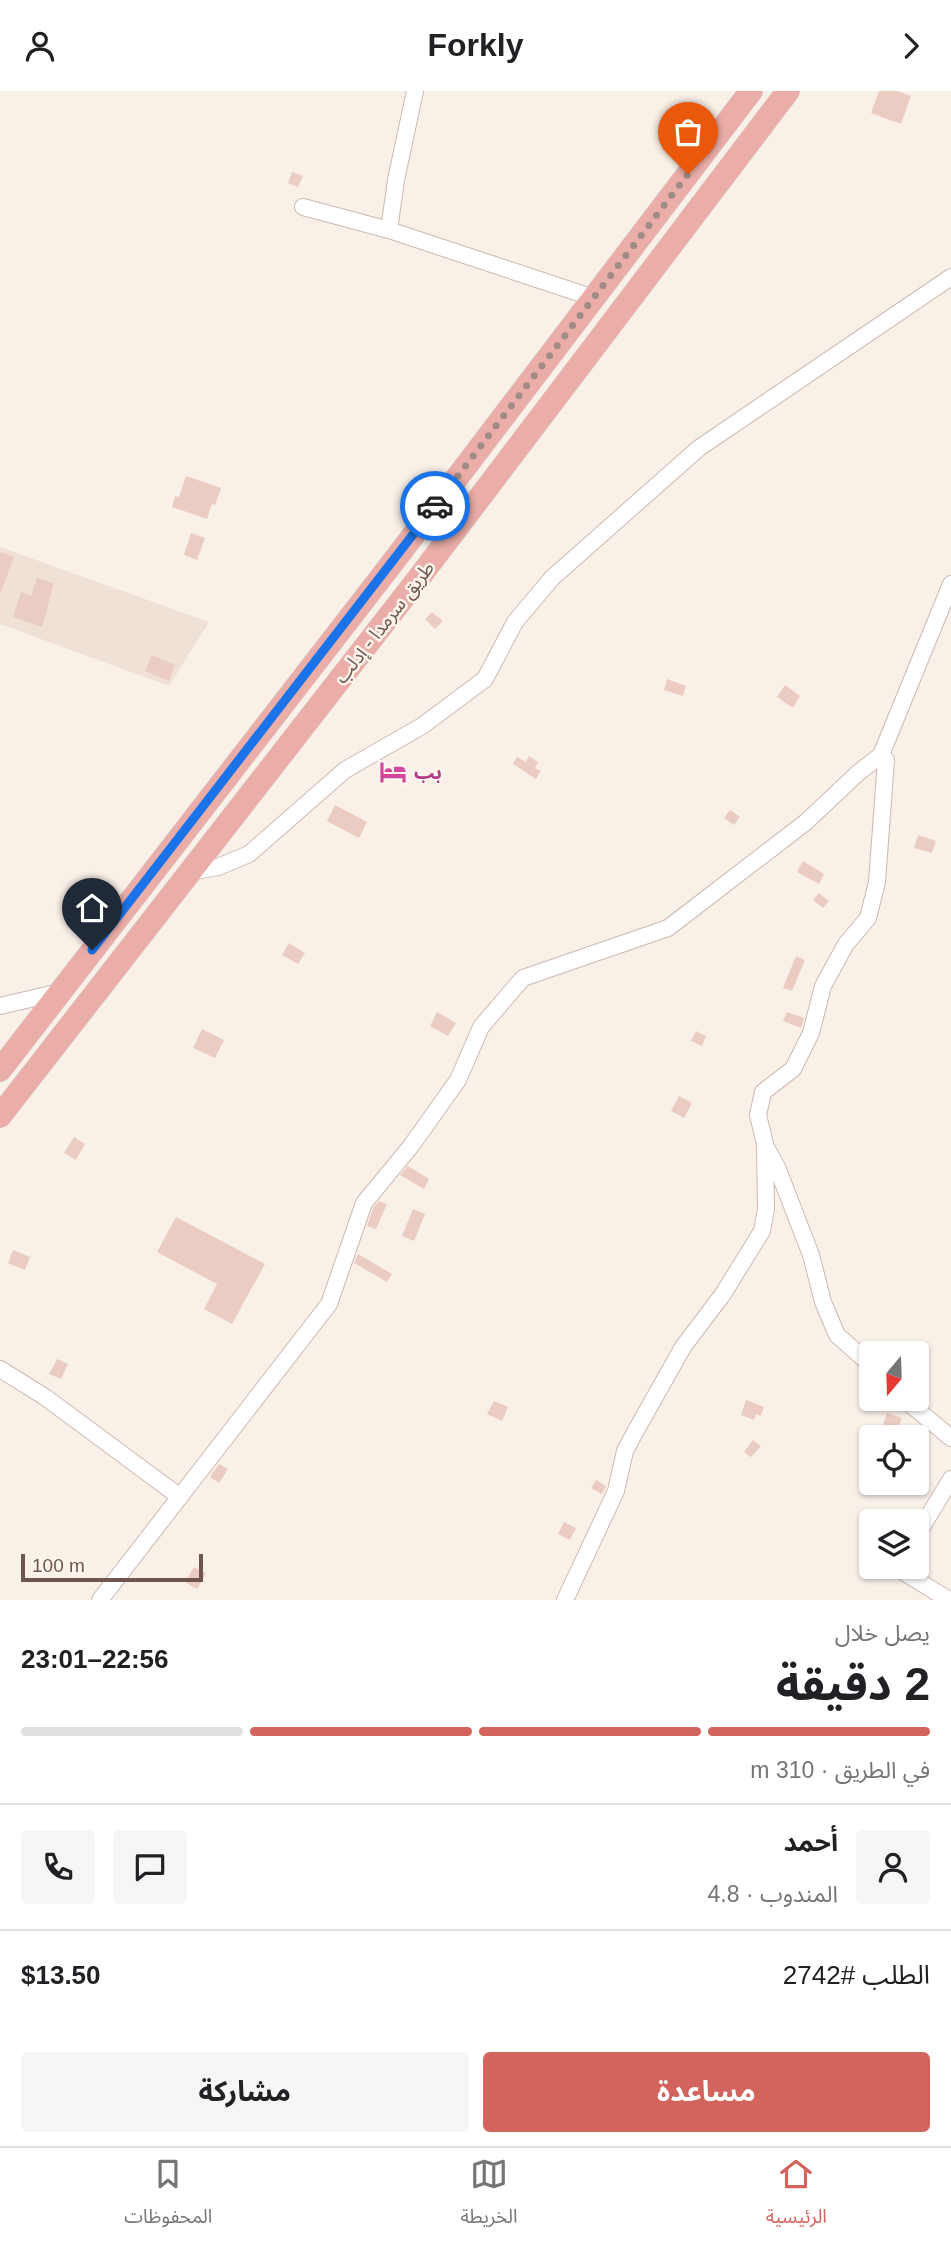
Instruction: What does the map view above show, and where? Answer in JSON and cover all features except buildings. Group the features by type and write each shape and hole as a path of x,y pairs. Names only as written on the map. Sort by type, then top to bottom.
{"highway":[{"name":"طريق سرمدا - إدلب","path":"0,1070 393,562 751,91"},
{"name":"طريق سرمدا - إدلب","path":"0,1116 418,579 788,91"},
{"path":"393,562 418,579"}],"street":[{"path":"388,230 415,91"},
{"path":"303,207 388,230 594,298"},
{"path":"190,872 218,867 249,854 345,769 422,726 485,679 515,622 552,578 699,448 951,277"},
{"path":"100,1600 329,1304 364,1203 411,1146 458,1080 481,1027 523,978 668,928 806,822 881,755 951,583"},
{"path":"565,1600 616,1491 629,1442 683,1347 723,1294 762,1231 766,1209 765,1144 758,1115 763,1092 793,1069 811,1033 823,986 846,944 868,918 877,882 886,760 881,755"},
{"path":"0,1006 60,992"},
{"path":"765,1144 777,1167 811,1255 823,1302 837,1335 859,1354"},
{"path":"0,1369 45,1397 180,1497"},
{"path":"919,1411 951,1438"},
{"path":"929,1515 951,1479"},
{"path":"915,1579 949,1600"}],"shaded area":[{"path":"0,547 209,622 169,686 0,624"}],"way so far":[{"path":"435,506 688,174"}],"place":[{"name":"بب","path":"393,772"}],"route":[{"path":"92,950 435,506"}]}
